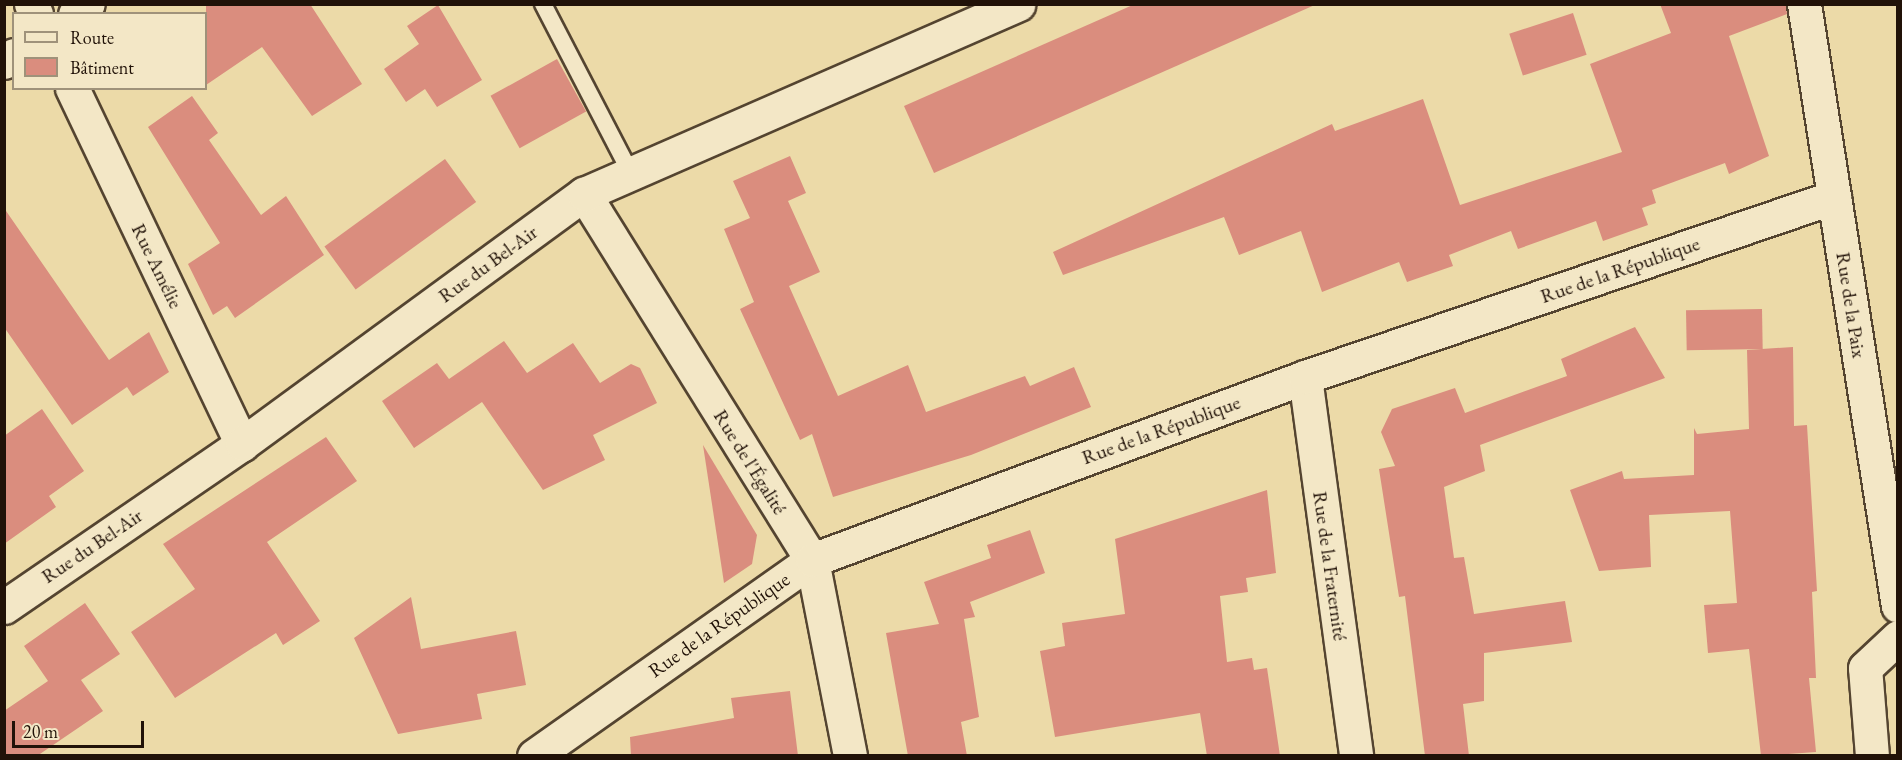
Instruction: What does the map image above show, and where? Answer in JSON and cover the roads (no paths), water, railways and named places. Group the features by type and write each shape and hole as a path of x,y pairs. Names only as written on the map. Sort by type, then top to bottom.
{"street":[{"name":"Rue du Bel-Air","path":"4,606 242,444 584,194 1018,4"},
{"name":"Rue de la Paix","path":"1804,4 1898,606"},
{"name":"Rue Amélie","path":"73,90 242,444"},
{"name":"Rue de l'Égalité","path":"584,194 812,560 850,756"},
{"name":"Rue de la République","path":"534,756 812,560 1305,377 1834,197"},
{"name":"Rue de la Fraternité","path":"1305,377 1356,756"},
{"path":"1872,756 1865,668 1898,637"}],"lane":[{"path":"543,4 632,174"}]}
